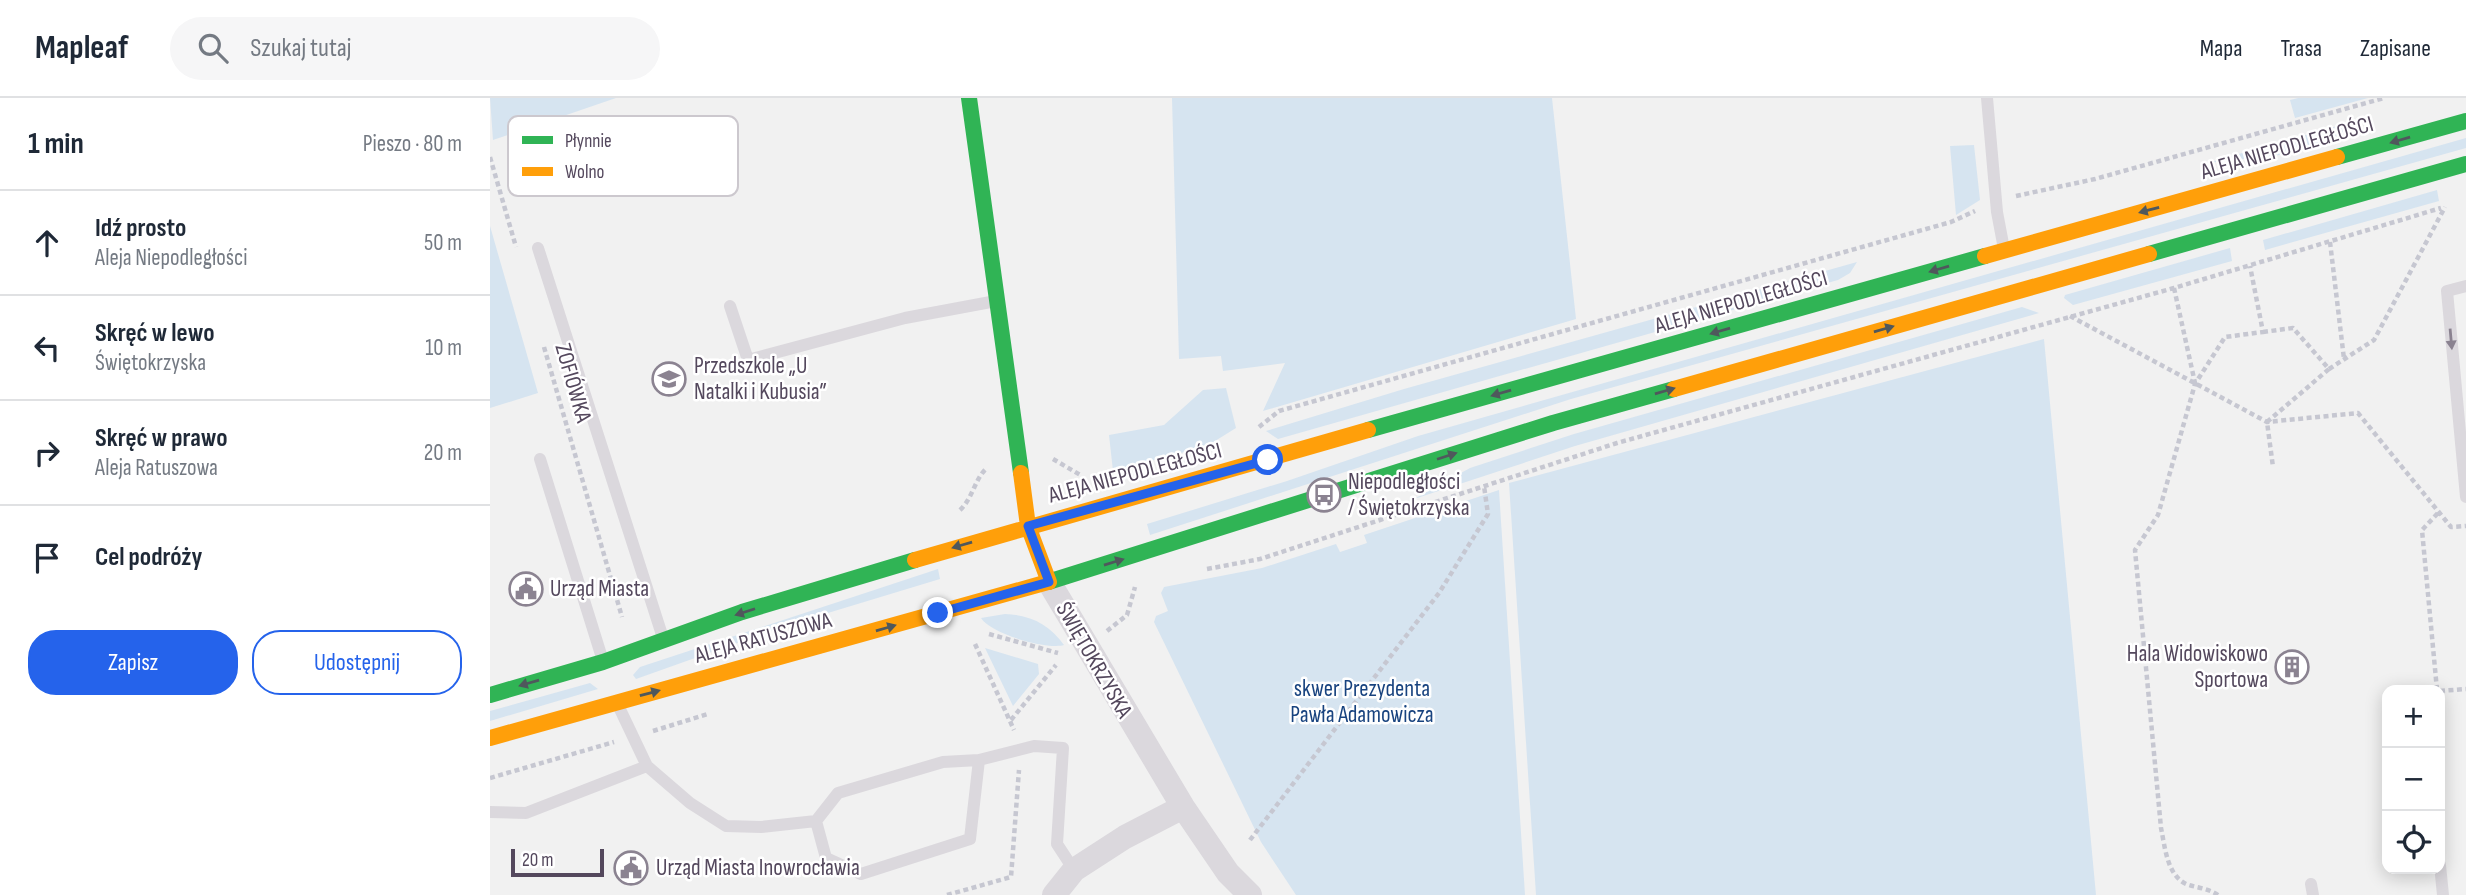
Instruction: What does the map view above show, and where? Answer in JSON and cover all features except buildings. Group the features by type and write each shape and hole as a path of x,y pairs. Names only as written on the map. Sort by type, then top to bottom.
{"street":[{"name":"ŚWIĘTOKRZYSKA","path":"969,98 1028,526 1049,582 1183,807 1228,873 1250,895"},
{"name":"ALEJA NIEPODLEGŁOŚCI","path":"1028,526 2466,121"},
{"path":"1049,582 1553,423 2466,164"},
{"name":"ALEJA RATUSZOWA","path":"490,695 664,642 742,612 1028,526"},
{"name":"ALEJA RATUSZOWA","path":"490,738 613,691 1049,582"},
{"path":"603,662 613,691"},
{"path":"1054,895 1073,870 1183,807"}],"lane":[{"path":"1987,98 1996,202 2005,250"},
{"path":"538,248 664,642"},
{"path":"2466,286 2447,291 2466,497"},
{"path":"730,306 748,360 905,318 997,301"},
{"path":"540,458 603,662"},
{"path":"613,691 647,766 690,803 726,826 761,827 816,821 838,793 943,762 979,760 1034,746 1063,748 1057,844 1073,870"},
{"path":"816,821 827,858 861,874 970,839 979,760"},
{"path":"490,812 526,813 647,766"},
{"path":"2441,874 2442,895"}],"path":[{"path":"1257,428 1265,419 1279,411 1951,222 1996,202 2095,179 2384,98"},
{"path":"490,157 516,249"},
{"path":"1199,571 1259,559 1618,443 2174,288 2456,204"},
{"path":"2267,422 2329,369 2374,340 2445,207"},
{"path":"2330,242 2344,359"},
{"path":"2250,266 2263,332"},
{"path":"2174,288 2195,384"},
{"path":"2070,316 2267,422 2358,413 2451,527 2466,526"},
{"path":"2218,895 2207,888 2185,883 2170,867 2161,828 2135,551 2158,515 2195,384 2225,337 2293,328 2329,369"},
{"name":"ZOFIÓWKA","path":"542,340 622,617"},
{"path":"2267,422 2273,467"},
{"path":"1250,840 1290,792 1452,573 1488,514 1484,486"},
{"path":"2438,513 2422,530 2438,685"},
{"path":"1135,587 1143,584"},
{"path":"947,895 1011,877 1020,749 1011,720 975,644"},
{"path":"1011,720 1056,665"},
{"path":"2445,690 2466,689"}],"green space":[{"path":"490,98 616,98 563,116 508,116 508,135 493,140"},
{"path":"1172,98 1552,98 1576,319 1263,411 1285,363 1223,371 1221,356 1179,359"},
{"path":"2368,98 2295,118 2290,100"},
{"path":"2369,117 2322,144 2289,154 2207,163"},
{"path":"2466,138 2466,148 1571,399 1150,535 1147,524 1287,481 1418,436"},
{"path":"1974,145 1980,200 1956,215 1950,146"},
{"path":"2437,190 2439,201 2265,250 2263,240"},
{"path":"490,226 538,393 490,408"},
{"path":"2230,248 2232,261 2073,305 2064,298 2065,295"},
{"path":"1857,262 1850,273 1838,280 1278,439 1266,431 1404,389"},
{"path":"2022,307 2039,313 1575,446 1414,499 1470,468 1574,434"},
{"path":"2044,339 2096,895 1536,895 1509,483"},
{"path":"1226,388 1236,428 1207,446 1113,471 1109,435 1164,425 1203,390"},
{"name":"skwer Prezydenta Pawła Adamowicza","path":"1499,490 1525,895 1296,895 1261,842 1154,622 1156,616 1168,611 1161,593 1164,587 1262,568 1336,544 1340,552 1367,543 1364,535"},
{"path":"938,569 940,579 785,626 636,679 633,675 640,667"},
{"path":"1005,614 1023,616 1038,622 1052,631 1064,645 1033,643 1007,635 981,618"},
{"path":"985,648 1038,664 1039,674 1013,706"},
{"path":"590,683 598,689 490,721 490,711"}],"traffic: fast":[{"path":"969,98 1021,473"},
{"path":"2337,157 2466,121"},
{"path":"2149,254 2466,164"},
{"path":"1368,430 1985,256"},
{"path":"1048,582 1553,423 1674,389"},
{"path":"490,695 603,662 742,612 915,560"}],"traffic: slow":[{"path":"1985,256 2337,157"},
{"path":"1674,389 2149,254"},
{"path":"915,560 1368,430"},
{"path":"1021,473 1028,526 1049,582"},
{"path":"490,738 1048,582"}],"place":[{"name":"Przedszkole „U Natalki i Kubusia”","path":"669,379"},
{"name":"Niepodległości / Świętokrzyska","path":"1324,495"},
{"name":"Urząd Miasta","path":"526,589"},
{"name":"Hala Widowiskowo Sportowa","path":"2292,667"},
{"name":"Urząd Miasta Inowrocławia","path":"631,868"}],"route":[{"path":"938,613 1049,582 1028,526 1268,460"}]}
